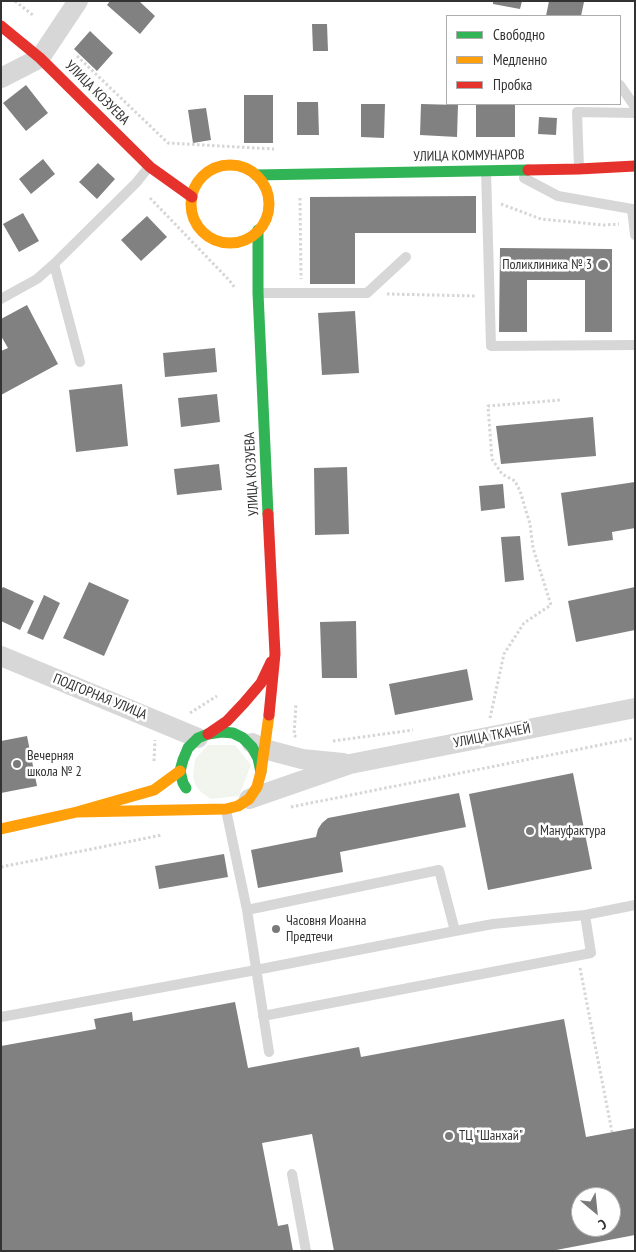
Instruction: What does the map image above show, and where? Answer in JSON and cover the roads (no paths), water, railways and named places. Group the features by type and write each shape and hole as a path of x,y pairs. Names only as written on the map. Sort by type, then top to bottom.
{"street":[{"path":"1,78 40,58 78,1"},
{"name":"УЛИЦА КОЗУЕВА","path":"1,26 40,58 150,167 192,197"},
{"path":"269,208 266,190 256,175 242,166 225,165 209,171 197,182 192,197 191,209 195,221 203,232 214,239 238,242 248,238 258,230 266,220 269,208 277,194"},
{"name":"УЛИЦА КОММУНАРОВ","path":"256,175 579,169 635,166"},
{"path":"286,186 305,174"},
{"name":"УЛИЦА КОЗУЕВА","path":"258,230 258,293 275,654 261,772"},
{"path":"227,242 239,254"},
{"name":"УЛИЦА КОЗУЕВА","path":"246,267 258,293"},
{"name":"УЛИЦА КОЗУЕВА","path":"203,736 227,720 261,684 275,654"},
{"name":"ПОДГОРНАЯ УЛИЦА","path":"1,656 161,722 203,736"},
{"name":"УЛИЦА ТКАЧЕЙ","path":"248,799 350,764 635,708"},
{"path":"77,812 156,812 226,809 238,806 248,799 257,787 261,772 258,758 252,747 243,738 233,733 222,732 203,736 188,748 182,760 180,771 188,794 198,804 211,809"},
{"name":"УЛИЦА ТКАЧЕЙ","path":"243,738 264,749 302,759 350,764"},
{"path":"1,829 77,812 154,790 180,771"}],"lane":[{"path":"621,87 635,108"},
{"path":"579,169 577,112 635,114"},
{"path":"1,299 37,279 54,264 150,167"},
{"path":"511,170 558,196 633,209 635,236"},
{"path":"486,171 491,346 635,345"},
{"path":"258,293 367,293 406,258"},
{"path":"54,264 80,362"},
{"path":"226,809 246,910 269,1052"},
{"path":"246,910 439,870 455,930"},
{"path":"1,1017 256,970 455,930 493,924 586,915 635,905"},
{"path":"263,1016 591,953 586,915"},
{"path":"292,1174 306,1251"}],"place":[{"name":"Поликлиника № 3","path":"603,265"},
{"name":"Вечерняя школа № 2","path":"17,764"},
{"name":"Мануфактура","path":"530,831"},
{"name":"Часовня Иоанна Предтечи","path":"276,929"},
{"name":"ТЦ \"Шанхай\"","path":"449,1136"}]}
